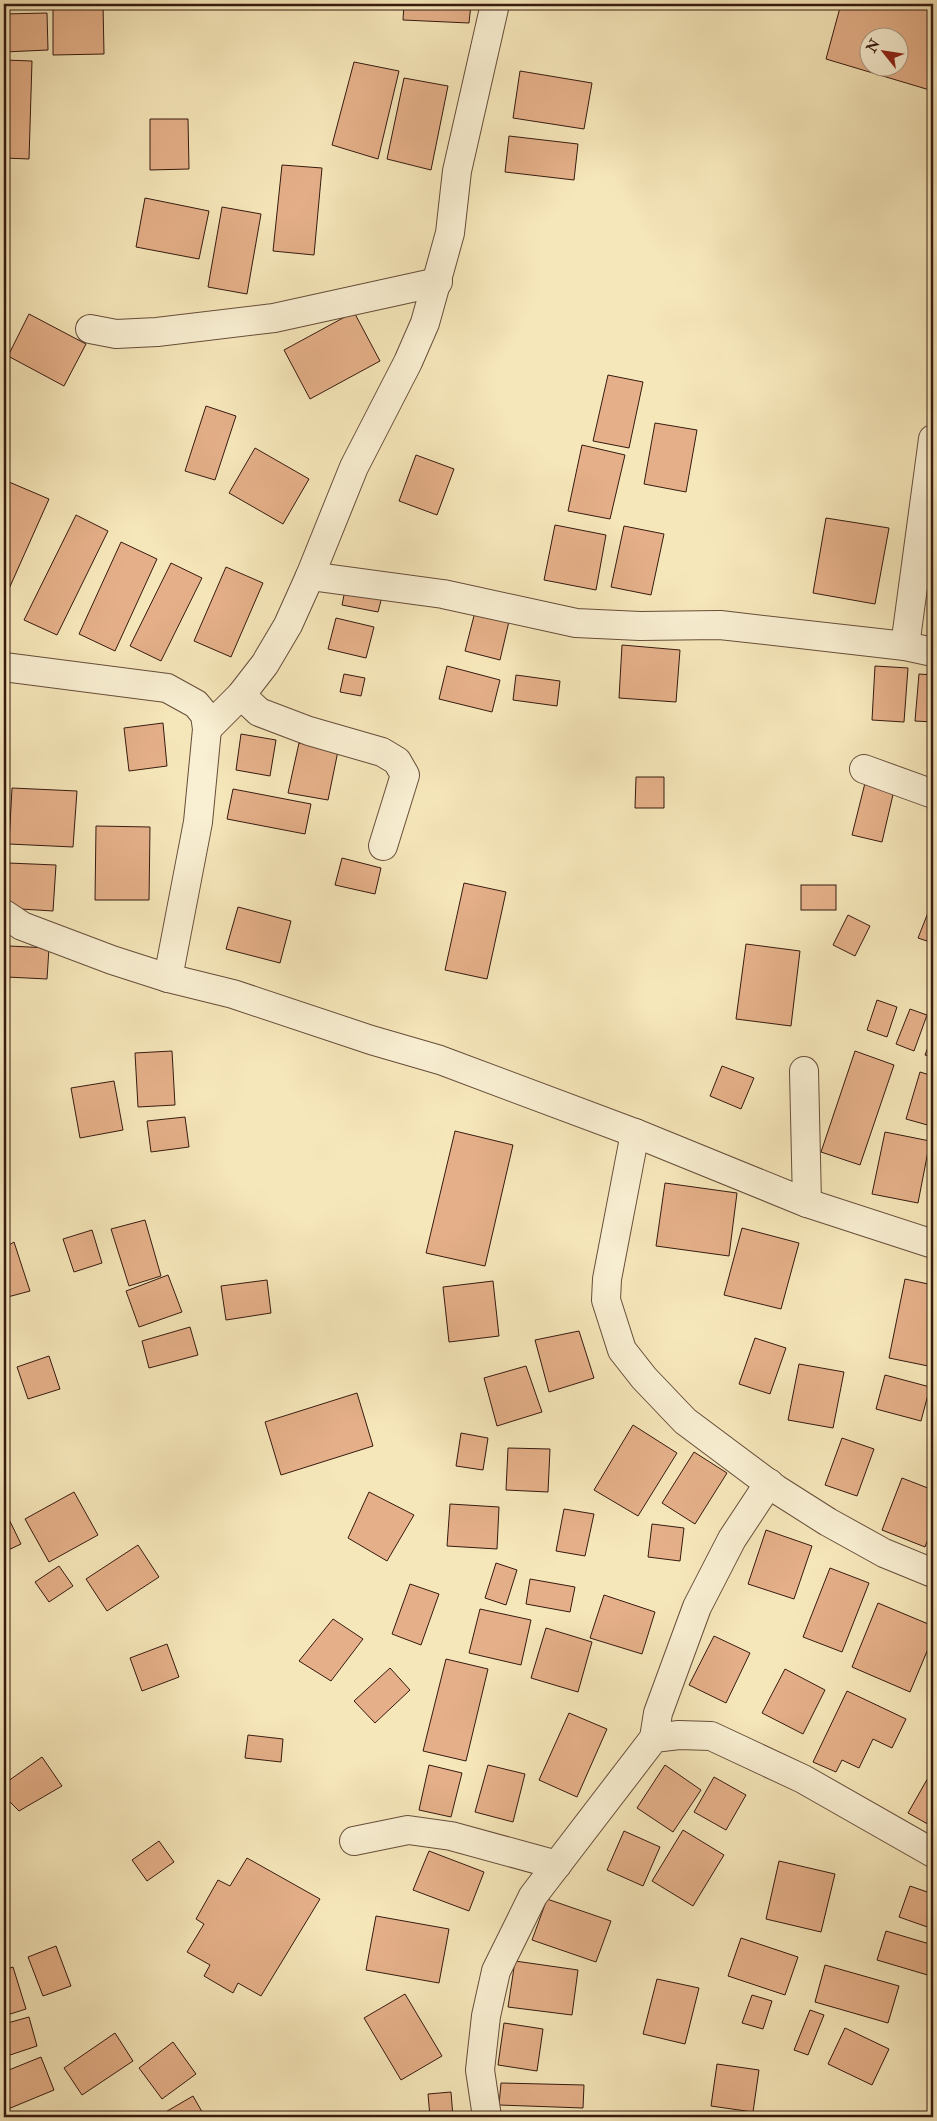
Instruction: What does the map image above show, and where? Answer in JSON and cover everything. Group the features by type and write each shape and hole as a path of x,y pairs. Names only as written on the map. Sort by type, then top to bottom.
{"street":[{"path":"207,729 241,695 265,664 288,625 354,467 408,362 425,323 438,282 450,233 457,171 495,4"},
{"path":"90,329 116,334 157,332 274,318 438,282"},
{"path":"905,646 933,439"},
{"path":"310,576 443,594 576,623 640,626 720,625 905,646 933,652"},
{"path":"4,666 167,688 196,704 205,715 207,729 198,822 168,978"},
{"path":"241,695 260,712 309,731 382,752 397,761 405,775 382,846"},
{"path":"864,769 933,794"},
{"path":"4,914 22,926 112,960 168,978 233,994 371,1040 440,1060 635,1134 807,1203 933,1244"},
{"path":"804,1071 807,1203"},
{"path":"635,1134 607,1279 606,1300 622,1350 644,1378 685,1421 769,1483 828,1522 884,1553 933,1573"},
{"path":"487,2117 480,2070 486,2016 496,1970 532,1896 654,1738 658,1714 697,1607 732,1539 769,1483"},
{"path":"654,1738 678,1735 711,1736 803,1779 933,1853"},
{"path":"354,1841 408,1830 451,1836 557,1865"}],"building":[{"path":"53,4 103,4 104,54 53,55"},
{"path":"404,4 471,4 469,23 403,20"},
{"path":"841,4 933,4 933,91 890,78 910,78 910,28 860,28 860,69 826,59"},
{"path":"47,13 48,50 4,52 4,14"},
{"path":"4,60 32,61 29,159 4,158"},
{"path":"354,62 399,71 378,159 332,145"},
{"path":"520,71 592,83 584,129 513,118"},
{"path":"404,78 448,86 431,170 387,159"},
{"path":"150,119 188,119 189,169 150,170"},
{"path":"509,136 578,144 574,180 505,172"},
{"path":"282,165 322,168 314,255 273,251"},
{"path":"145,198 209,211 199,259 136,247"},
{"path":"222,207 261,214 247,294 208,287"},
{"path":"354,312 380,361 310,399 284,350"},
{"path":"29,314 86,344 64,386 8,356"},
{"path":"608,375 643,382 629,448 593,441"},
{"path":"206,406 236,416 215,480 185,471"},
{"path":"655,423 697,430 686,492 644,484"},
{"path":"582,445 625,455 610,519 568,511"},
{"path":"255,448 309,479 283,524 229,493"},
{"path":"416,455 454,469 437,515 399,501"},
{"path":"9,482 49,499 4,600 4,494"},
{"path":"76,515 108,531 57,635 24,620"},
{"path":"826,518 889,528 875,604 813,593"},
{"path":"555,525 606,535 596,590 544,580"},
{"path":"624,526 664,534 651,595 611,587"},
{"path":"121,542 157,559 115,651 79,634"},
{"path":"171,563 202,578 161,661 130,646"},
{"path":"226,567 263,583 231,657 194,641"},
{"path":"346,585 383,593 378,612 342,605"},
{"path":"476,608 510,617 500,660 465,651"},
{"path":"336,618 374,627 366,658 328,649"},
{"path":"622,645 680,650 676,702 619,698"},
{"path":"447,666 500,680 492,712 439,699"},
{"path":"875,666 908,668 904,722 872,720"},
{"path":"344,674 365,678 361,696 340,692"},
{"path":"919,674 933,675 933,722 915,721"},
{"path":"516,675 560,681 557,706 513,700"},
{"path":"163,723 167,766 129,771 124,728"},
{"path":"241,734 276,740 270,776 236,770"},
{"path":"299,743 338,751 328,800 288,793"},
{"path":"636,777 664,777 664,808 635,808"},
{"path":"866,779 895,786 882,842 852,835"},
{"path":"12,788 77,791 73,847 9,844"},
{"path":"233,789 311,804 305,834 227,819"},
{"path":"96,826 150,827 149,900 95,900"},
{"path":"342,858 381,868 375,894 335,885"},
{"path":"8,863 56,865 53,911 5,908"},
{"path":"464,883 506,892 487,979 445,970"},
{"path":"801,885 836,885 836,910 801,910"},
{"path":"933,900 933,943 918,938"},
{"path":"238,907 291,921 280,963 226,949"},
{"path":"848,915 870,926 855,956 833,945"},
{"path":"746,944 800,951 791,1026 736,1019"},
{"path":"9,946 49,948 47,979 7,977"},
{"path":"877,1000 897,1007 887,1037 867,1030"},
{"path":"910,1009 927,1015 914,1051 896,1044"},
{"path":"933,1034 933,1058 925,1055"},
{"path":"172,1051 175,1105 138,1107 135,1053"},
{"path":"855,1051 894,1065 860,1165 821,1152"},
{"path":"722,1066 754,1078 741,1109 710,1096"},
{"path":"920,1072 933,1076 933,1119 931,1126 906,1119"},
{"path":"114,1081 123,1130 80,1138 71,1088"},
{"path":"185,1117 189,1147 151,1152 147,1121"},
{"path":"455,1131 513,1145 485,1266 426,1253"},
{"path":"885,1132 930,1141 918,1203 872,1194"},
{"path":"665,1183 737,1193 729,1256 656,1246"},
{"path":"145,1220 161,1276 129,1286 111,1229"},
{"path":"742,1228 799,1243 781,1309 724,1295"},
{"path":"92,1230 102,1263 74,1272 63,1239"},
{"path":"14,1242 30,1291 4,1298 4,1248"},
{"path":"168,1275 182,1312 139,1327 126,1291"},
{"path":"905,1279 933,1285 933,1367 889,1358"},
{"path":"267,1280 271,1313 226,1320 221,1286"},
{"path":"493,1281 499,1336 449,1342 443,1287"},
{"path":"190,1327 198,1355 149,1368 142,1341"},
{"path":"579,1331 594,1378 549,1392 535,1340"},
{"path":"755,1338 786,1348 770,1394 739,1384"},
{"path":"49,1356 60,1389 28,1399 17,1367"},
{"path":"799,1364 844,1372 833,1428 788,1420"},
{"path":"526,1366 542,1412 497,1426 484,1378"},
{"path":"885,1375 930,1387 921,1421 876,1409"},
{"path":"357,1393 373,1446 281,1475 265,1422"},
{"path":"633,1425 677,1453 638,1516 594,1490"},
{"path":"461,1433 488,1438 483,1470 456,1466"},
{"path":"933,1437 933,1451 929,1449"},
{"path":"842,1438 874,1449 857,1496 825,1485"},
{"path":"508,1448 550,1449 548,1492 506,1490"},
{"path":"694,1452 727,1473 695,1524 662,1503"},
{"path":"902,1478 933,1490 933,1526 925,1547 882,1530"},
{"path":"74,1492 98,1535 49,1562 25,1519"},
{"path":"369,1492 414,1515 387,1561 348,1538"},
{"path":"450,1504 499,1507 497,1549 447,1546"},
{"path":"4,1509 21,1544 4,1552"},
{"path":"564,1509 594,1514 585,1556 556,1551"},
{"path":"652,1524 684,1528 680,1561 648,1557"},
{"path":"766,1530 812,1546 794,1599 748,1584"},
{"path":"138,1545 159,1577 107,1611 86,1579"},
{"path":"496,1563 517,1570 506,1605 485,1598"},
{"path":"59,1566 73,1586 49,1602 35,1582"},
{"path":"830,1568 869,1583 842,1652 803,1637"},
{"path":"530,1579 575,1587 570,1612 526,1604"},
{"path":"410,1584 439,1594 421,1645 392,1634"},
{"path":"604,1595 655,1612 642,1654 590,1638"},
{"path":"878,1603 933,1626 933,1637 910,1692 852,1667"},
{"path":"480,1609 531,1620 521,1665 469,1653"},
{"path":"333,1619 363,1639 331,1681 299,1661"},
{"path":"546,1628 592,1642 578,1692 531,1678"},
{"path":"714,1636 750,1653 726,1703 689,1685"},
{"path":"167,1644 179,1677 142,1691 130,1658"},
{"path":"446,1659 488,1669 466,1761 423,1751"},
{"path":"390,1668 410,1690 375,1723 354,1701"},
{"path":"785,1669 825,1690 803,1734 762,1713"},
{"path":"847,1691 906,1719 892,1748 873,1739 859,1768 842,1760 836,1772 813,1762"},
{"path":"569,1713 607,1729 577,1797 539,1780"},
{"path":"248,1735 283,1739 281,1762 245,1758"},
{"path":"42,1757 62,1786 19,1811 4,1796 4,1784"},
{"path":"429,1765 462,1773 451,1817 419,1810"},
{"path":"488,1765 525,1774 513,1822 475,1812"},
{"path":"665,1765 701,1790 673,1832 637,1808"},
{"path":"933,1769 933,1827 908,1813"},
{"path":"714,1777 746,1795 726,1830 694,1812"},
{"path":"683,1830 724,1855 693,1906 652,1881"},
{"path":"624,1831 660,1847 643,1886 607,1870"},
{"path":"159,1841 174,1862 147,1881 132,1860"},
{"path":"429,1851 484,1872 469,1911 413,1890"},
{"path":"247,1858 320,1899 261,1996 238,1983 233,1993 204,1976 210,1965 187,1952 204,1924 196,1919 218,1880 230,1886"},
{"path":"779,1861 835,1874 821,1932 766,1919"},
{"path":"910,1886 933,1894 933,1929 899,1917"},
{"path":"547,1899 611,1921 596,1962 532,1940"},
{"path":"376,1916 449,1929 439,1983 366,1970"},
{"path":"886,1931 933,1945 931,1976 877,1960"},
{"path":"741,1938 798,1957 785,1995 728,1976"},
{"path":"56,1946 71,1986 43,1996 28,1957"},
{"path":"515,1961 578,1970 572,2015 508,2007"},
{"path":"825,1965 899,1986 888,2023 815,2002"},
{"path":"13,1967 26,2009 4,2016 4,1970"},
{"path":"657,1979 699,1988 685,2044 643,2034"},
{"path":"405,1994 442,2056 401,2080 364,2018"},
{"path":"752,1995 772,2001 763,2029 742,2023"},
{"path":"810,2010 824,2015 808,2055 794,2050"},
{"path":"29,2017 37,2046 4,2057 4,2024"},
{"path":"504,2023 543,2029 537,2071 498,2065"},
{"path":"845,2028 889,2049 872,2085 828,2064"},
{"path":"115,2033 133,2061 82,2095 64,2068"},
{"path":"173,2042 196,2074 162,2099 139,2068"},
{"path":"41,2057 54,2090 8,2109 4,2099 4,2072"},
{"path":"717,2064 759,2070 753,2112 711,2106"},
{"path":"501,2083 584,2085 583,2108 499,2105"},
{"path":"451,2092 453,2117 430,2117 428,2094"},
{"path":"193,2096 205,2117 157,2117"}]}
